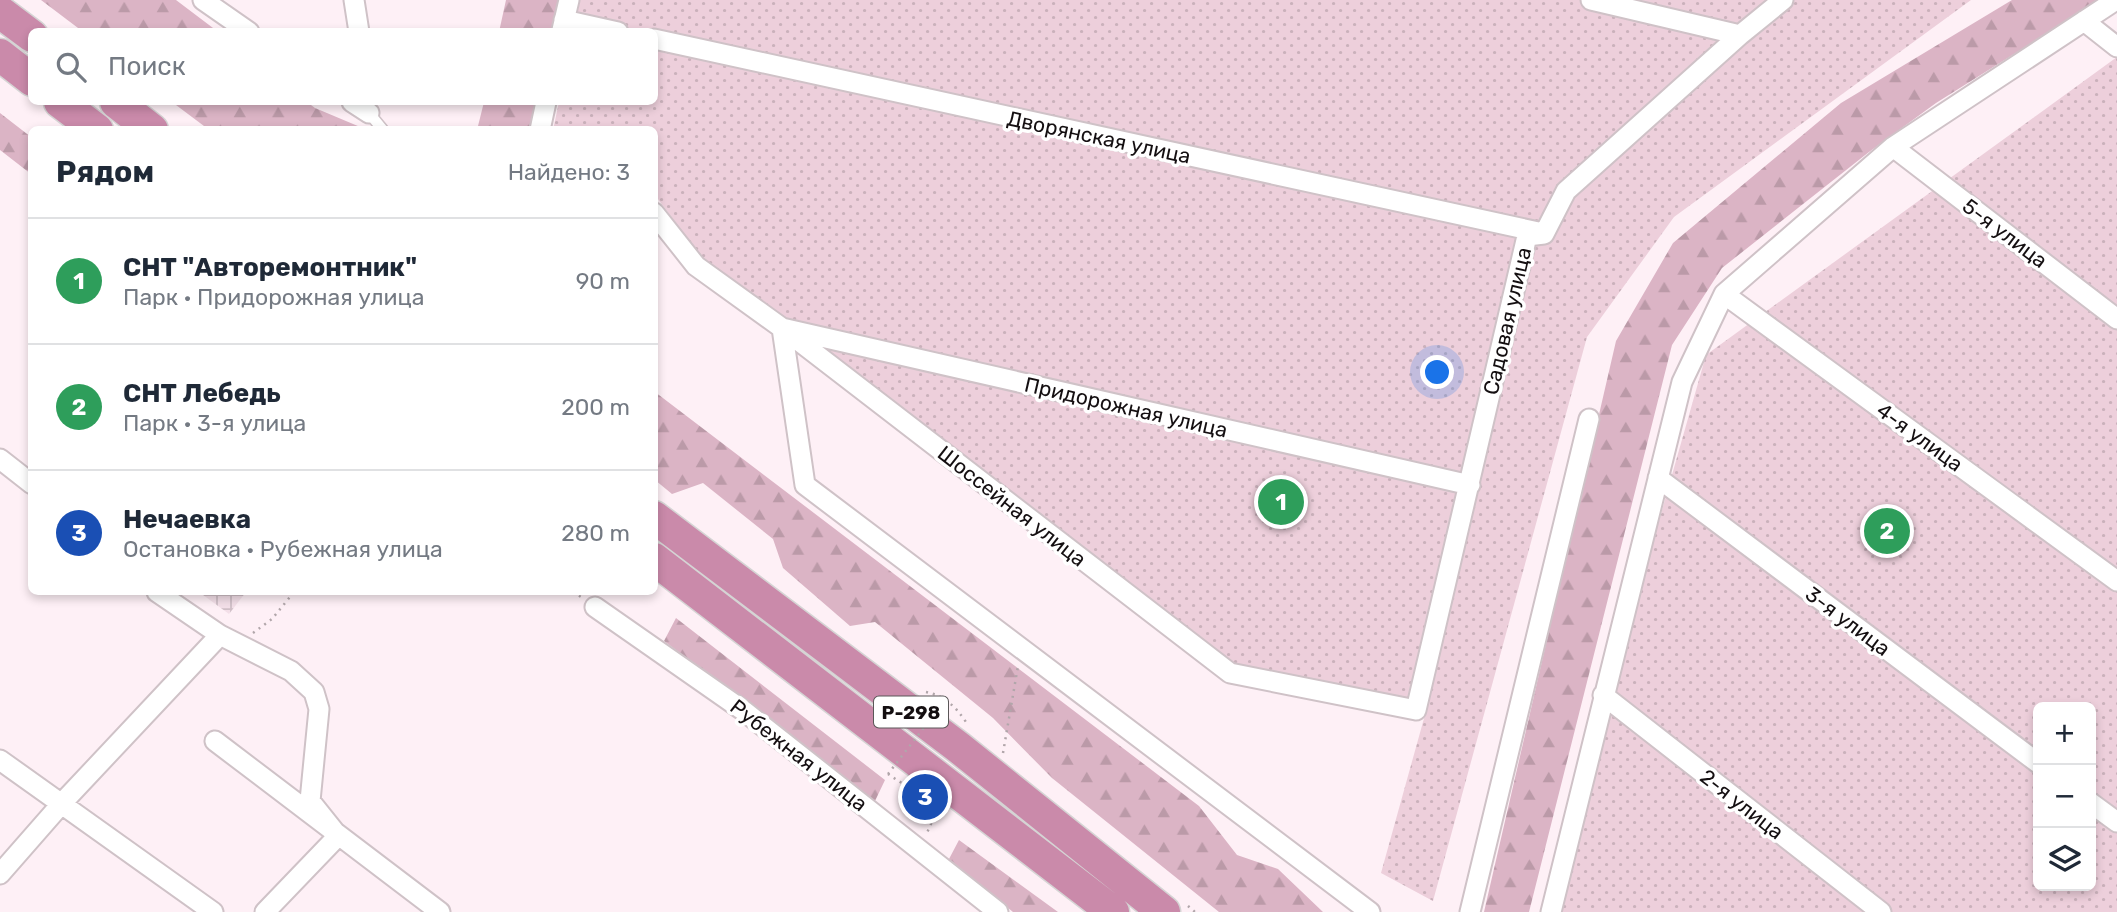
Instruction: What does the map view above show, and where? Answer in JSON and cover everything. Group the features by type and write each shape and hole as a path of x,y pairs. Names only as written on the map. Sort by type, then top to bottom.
{"highway":[{"path":"0,12 28,33"},
{"path":"0,55 28,76"},
{"path":"64,105 92,126"},
{"path":"120,105 147,126"},
{"name":"Р-298","path":"658,519 958,747 1164,912"},
{"name":"Р-298","path":"658,562 1112,912"}],"street":[{"path":"203,0 243,28"},
{"path":"355,0 358,28"},
{"path":"569,0 563,26 581,28"},
{"path":"1591,0 1740,36"},
{"name":"Садовая улица","path":"1416,710 1527,236 1544,234 1566,191 1783,0"},
{"path":"1552,910 1682,382 1724,294 1893,148 2116,0"},
{"path":"2084,21 2117,47"},
{"name":"Дворянская улица","path":"658,41 1544,234"},
{"path":"541,126 546,105"},
{"name":"5-я улица","path":"1893,148 2117,319"},
{"name":"Шоссейная улица","path":"658,218 696,266 782,328 1230,673 1416,710"},
{"name":"4-я улица","path":"1724,294 2117,581"},
{"path":"782,328 805,485 1370,912"},
{"name":"Придорожная улица","path":"782,328 1470,485"},
{"path":"1470,912 1589,419"},
{"path":"0,459 28,481"},
{"name":"3-я улица","path":"1658,478 2033,760"},
{"path":"161,595 220,635 291,671 314,692 319,709 310,801 338,836"},
{"name":"Рубежная улица","path":"595,607 744,711 998,912"},
{"path":"0,874 63,802 220,635"},
{"name":"2-я улица","path":"1604,695 1881,912"},
{"path":"215,741 440,912"},
{"path":"0,760 63,802 213,912"},
{"path":"2096,807 2117,822"},
{"path":"265,912 338,836"}],"lane":[{"path":"369,107 381,126"}],"path":[{"path":"220,635 248,637 272,619 292,595"},
{"path":"1003,753 1021,649"},
{"path":"916,847 932,826 932,809 888,774 939,708"}],"shaded area":[{"path":"580,0 1971,0 1674,217 1587,337 1433,901 1381,873 1428,704 1236,667 705,262 658,199 658,126 554,126 558,105 658,105 658,28 575,28"},
{"path":"2117,57 2117,912 1548,912 1706,355"},
{"path":"203,595 244,595 229,614"}],"green space":[{"path":"41,0 176,0 213,28 78,28"},
{"path":"506,0 562,0 556,28 500,28"},
{"path":"2012,0 2100,0 1936,103 1869,152 1722,268 1672,345 1529,912 1484,912 1616,341 1673,243 1841,103"},
{"path":"176,105 311,105 358,126 204,126"},
{"path":"483,105 539,105 534,126 478,126"},
{"path":"0,113 28,135 28,172 0,150"},
{"path":"658,394 1199,806 1237,855 1278,869 1323,912 1219,912 1052,778 993,718 875,622 850,626 783,568 773,539 703,483 672,494 658,482"},
{"path":"676,618 885,780 875,801 664,641"},
{"path":"959,840 1058,912 1013,912 949,859"}],"place":[{"name":"СНТ \"Авторемонтник\"","path":"1281,502"},
{"name":"СНТ Лебедь","path":"1887,531"},
{"name":"Нечаевка","path":"925,797"}]}
